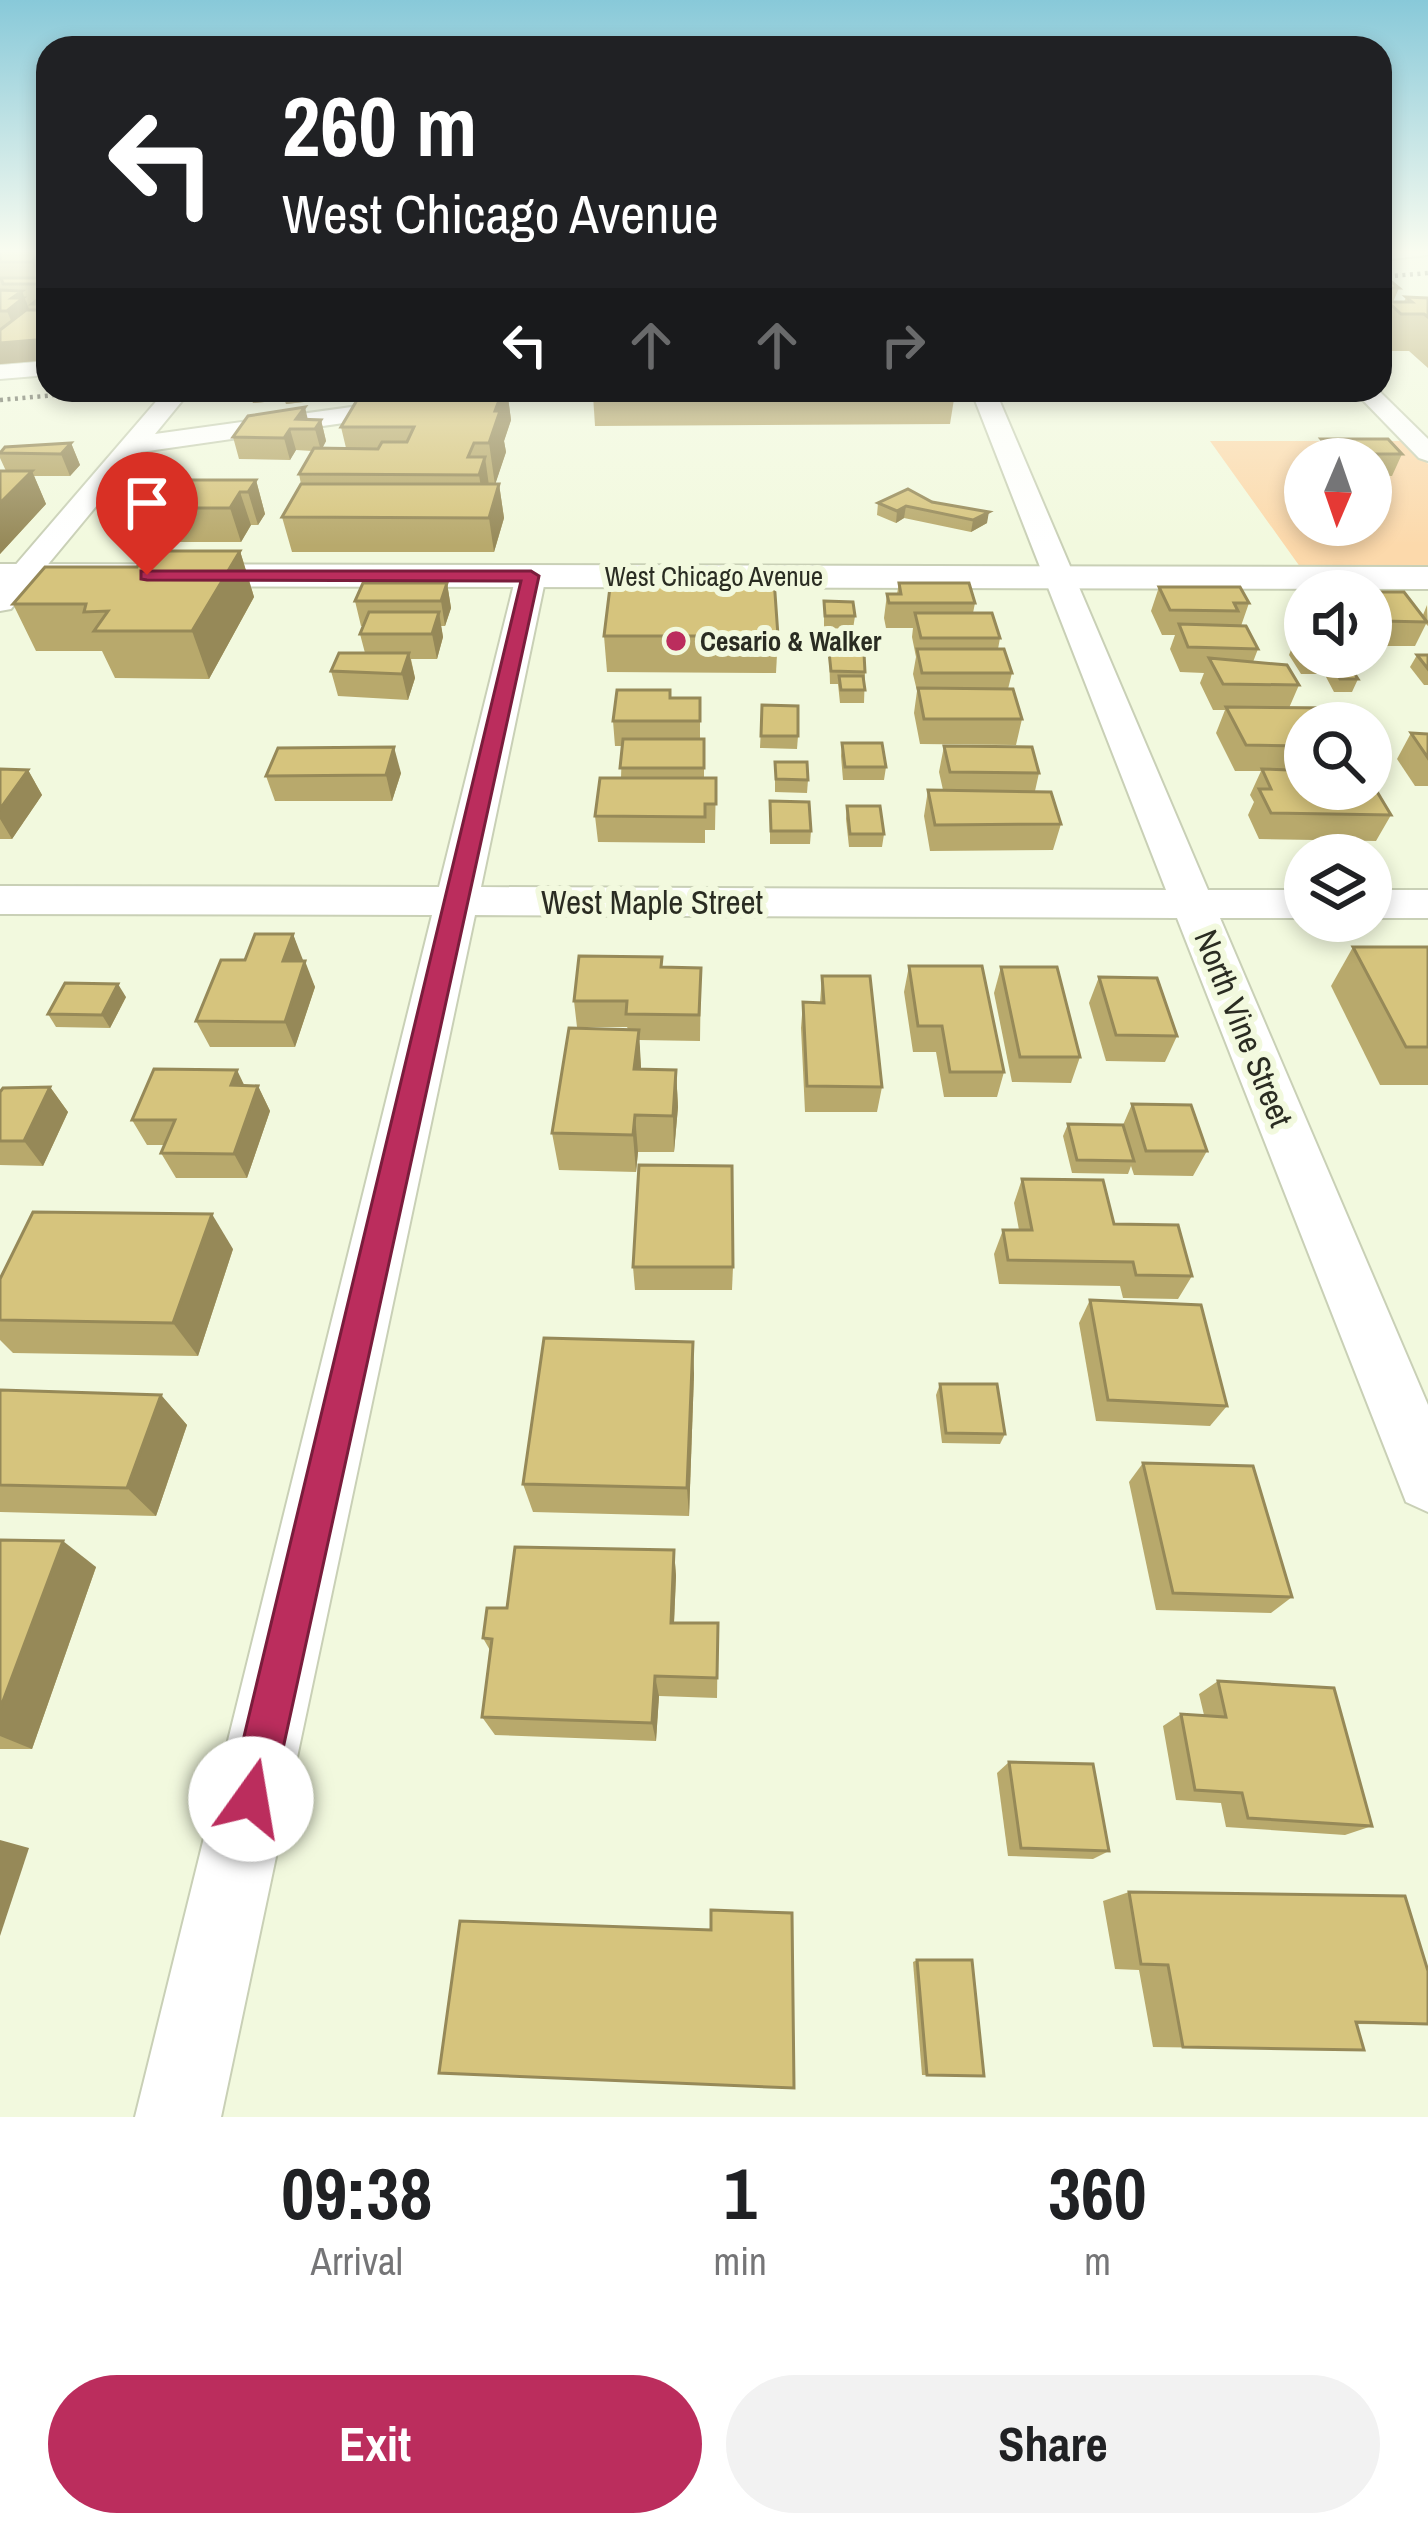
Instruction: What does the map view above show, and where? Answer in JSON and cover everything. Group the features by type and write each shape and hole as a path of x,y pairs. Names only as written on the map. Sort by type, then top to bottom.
{"main road":[{"name":"West Chicago Avenue","path":"8,584 531,576 1428,578"}],"street":[{"path":"0,372 36,369"},
{"path":"8,584 169,402"},
{"path":"133,445 440,402"},
{"name":"North Vine Street","path":"988,402 1428,1480"},
{"path":"1377,402 1428,453"},
{"path":"178,2117 531,576"},
{"name":"West Maple Street","path":"0,900 1284,904"},
{"path":"1392,904 1428,904"}],"shaded area":[{"path":"1210,441 1284,441 1284,544"},
{"path":"1392,441 1406,441 1428,464 1428,572 1302,570 1285,546 1392,546"}],"building":[{"path":"356,402 498,402 495,411 500,411 489,443 474,443 468,457 485,457 479,475 299,474 314,448 378,449 382,442 407,442 414,427 341,427"},
{"path":"305,407 296,419 321,420 315,429 290,429 284,438 233,437 248,416"},
{"path":"71,443 61,454 0,453 5,447"},
{"path":"0,471 32,471 0,503"},
{"path":"136,480 256,480 230,508 113,508"},
{"path":"301,484 499,484 489,518 282,517"},
{"path":"908,489 932,502 989,512 973,520 906,506 897,511 878,503"},
{"path":"148,551 240,551 192,631 94,631 108,611 84,612 86,604 13,604 45,567 137,567"},
{"path":"611,579 774,579 778,636 604,636"},
{"path":"363,583 447,583 441,601 355,601"},
{"path":"899,583 969,583 975,603 889,603 887,594 901,594"},
{"path":"1159,587 1240,587 1249,603 1234,603 1238,611 1170,610"},
{"path":"1392,592 1404,592 1427,622 1392,621"},
{"path":"824,601 853,602 855,616 825,616"},
{"path":"369,612 439,612 432,634 360,634"},
{"path":"915,613 992,613 1000,638 921,638"},
{"path":"1179,624 1246,626 1258,649 1188,647"},
{"path":"834,634 863,635 865,672 831,671"},
{"path":"917,649 1004,649 1012,673 922,673"},
{"path":"339,653 409,653 402,674 331,671"},
{"path":"1209,658 1284,665 1284,678 1295,678 1299,685 1223,684"},
{"path":"839,676 863,676 865,690 841,690"},
{"path":"918,688 1013,689 1022,719 924,719"},
{"path":"617,690 670,690 670,698 700,698 700,721 613,721"},
{"path":"762,705 798,706 798,736 761,736"},
{"path":"1226,707 1284,708 1284,746 1246,745"},
{"path":"1411,733 1428,734 1428,758"},
{"path":"623,739 704,739 704,768 620,768"},
{"path":"842,743 882,743 886,767 845,767"},
{"path":"944,746 1032,747 1039,773 950,772"},
{"path":"394,747 386,775 266,776 278,748"},
{"path":"775,762 807,762 808,780 776,779"},
{"path":"0,769 28,770 0,809"},
{"path":"1262,769 1284,770 1284,810 1388,810 1391,815 1271,813 1259,789 1271,789"},
{"path":"600,778 716,778 716,804 705,804 705,817 595,816"},
{"path":"928,790 1051,792 1061,824 935,825"},
{"path":"770,801 809,802 811,831 771,831"},
{"path":"847,806 880,806 884,834 850,834"},
{"path":"255,934 293,934 283,961 305,961 285,1022 196,1021 221,960 245,960"},
{"path":"1353,947 1428,947 1428,1047 1406,1047"},
{"path":"579,956 662,957 661,967 701,968 699,1015 626,1014 627,1001 574,1001"},
{"path":"909,966 982,966 1004,1072 950,1072 942,1026 918,1026"},
{"path":"1001,967 1057,967 1080,1057 1020,1057"},
{"path":"822,976 870,976 882,1087 807,1086 803,1002 824,1003"},
{"path":"1099,977 1157,978 1177,1036 1116,1035"},
{"path":"65,983 118,984 102,1015 48,1014"},
{"path":"569,1028 639,1030 634,1069 676,1070 673,1116 635,1115 633,1135 552,1133"},
{"path":"154,1069 237,1070 231,1085 258,1086 234,1154 161,1153 175,1120 132,1120"},
{"path":"50,1087 24,1141 0,1141 3,1088"},
{"path":"1132,1104 1191,1105 1207,1151 1146,1151"},
{"path":"1068,1124 1123,1125 1134,1161 1077,1160"},
{"path":"639,1165 732,1166 733,1267 633,1267"},
{"path":"1022,1179 1103,1180 1114,1224 1178,1225 1192,1276 1136,1275 1133,1262 1008,1260 1003,1230 1032,1230"},
{"path":"33,1212 212,1214 173,1323 0,1320 0,1279"},
{"path":"1090,1300 1201,1305 1227,1406 1108,1400"},
{"path":"544,1338 693,1342 687,1488 523,1484"},
{"path":"940,1384 997,1384 1005,1434 946,1433"},
{"path":"0,1390 161,1395 127,1488 0,1485"},
{"path":"1143,1463 1253,1466 1292,1597 1173,1593"},
{"path":"0,1540 63,1541 0,1709"},
{"path":"515,1547 674,1550 671,1623 718,1623 717,1678 655,1676 652,1723 482,1717 492,1639 483,1638 487,1608 507,1608"},
{"path":"1218,1681 1334,1688 1372,1826 1248,1818 1242,1793 1195,1790 1181,1714 1226,1717"},
{"path":"1009,1762 1093,1764 1109,1851 1021,1848"},
{"path":"1129,1892 1405,1896 1428,1971 1428,2024 1356,2022 1364,2050 1183,2047 1168,1965 1141,1964"},
{"path":"711,1910 792,1913 794,2088 439,2073 460,1921 711,1930"},
{"path":"917,1960 972,1960 984,2076 927,2075"}],"railway":[{"path":"0,400 36,397"}],"place":[{"name":"Cesario & Walker","path":"676,641"}],"route":[{"path":"147,575 531,576 251,1799"}]}
